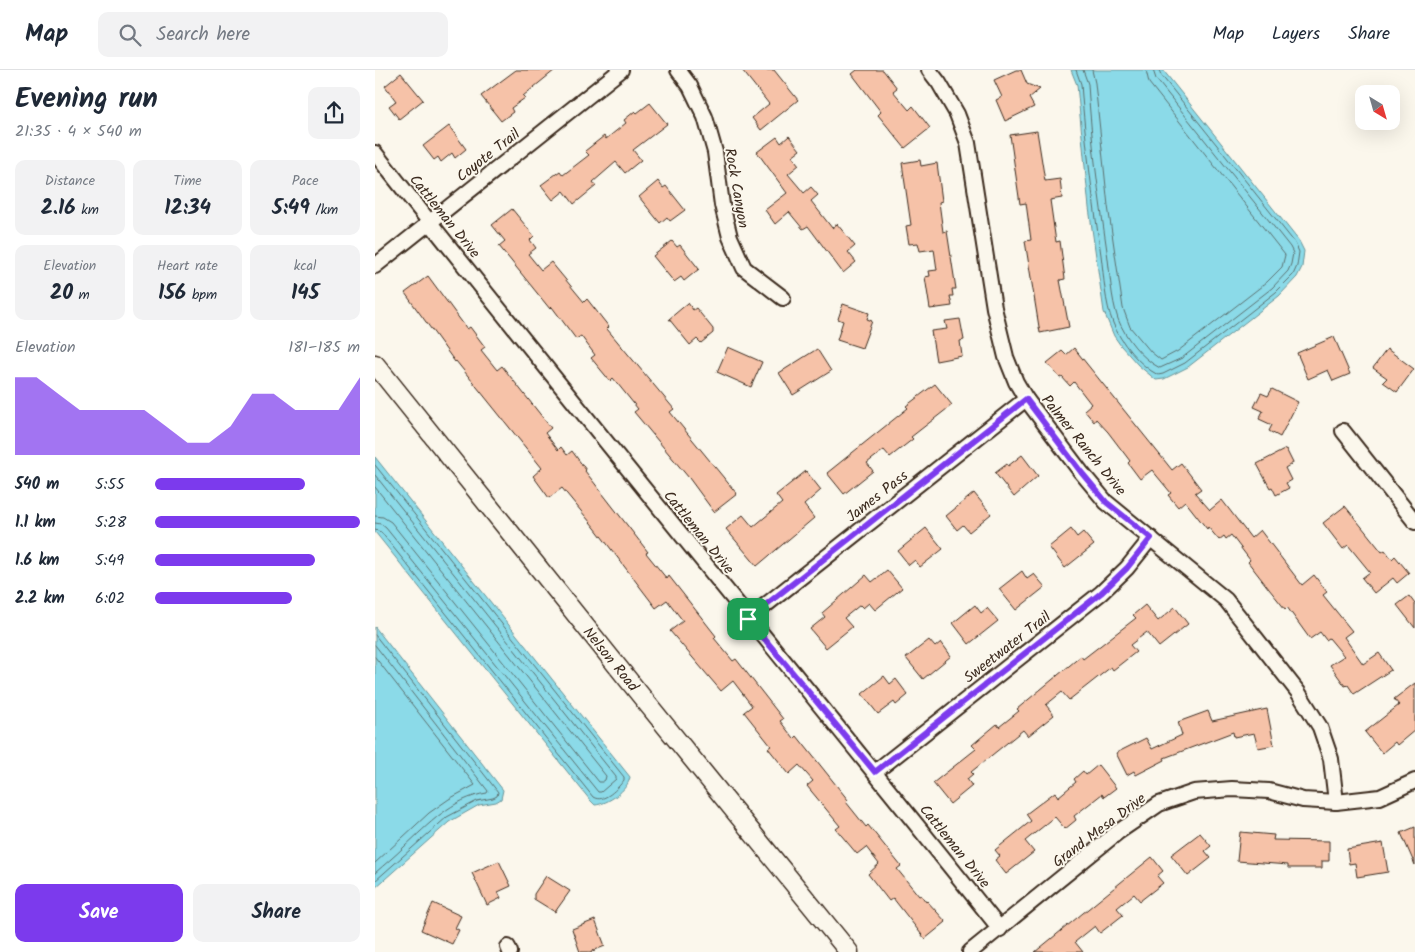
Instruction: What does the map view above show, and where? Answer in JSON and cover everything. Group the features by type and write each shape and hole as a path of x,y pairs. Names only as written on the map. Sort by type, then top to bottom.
{"street":[{"name":"Coyote Trail","path":"375,266 621,70"},
{"name":"Rock Canyon","path":"678,70 690,86 705,117 715,152 722,205 730,238 744,268 783,298"},
{"name":"Palmer Ranch Drive","path":"929,70 957,114 968,143 994,308 1006,357 1016,382 1026,399 1106,502 1226,600 1297,692 1320,727 1331,759 1335,802"},
{"name":"Cattleman Drive","path":"375,153 748,619 875,772 1000,929"},
{"name":"Nelson Road","path":"375,364 849,952"},
{"name":"James Pass","path":"748,619 1026,399"},
{"path":"1343,430 1415,522"},
{"name":"Sweetwater Trail","path":"875,772 1101,593 1127,568 1151,538"},
{"name":"Grand Mesa Drive","path":"970,952 1118,832 1159,804 1194,792 1232,788 1269,791 1303,800 1335,802 1380,797 1415,781"}],"water":[{"path":"1071,70 1163,70 1299,241 1304,251 1302,267 1297,277 1279,296 1188,367 1164,379 1156,380 1138,365 1114,336 1104,312 1089,208 1077,85"},
{"path":"375,457 630,777 626,787 617,796 595,805 590,800 375,532"},
{"path":"375,627 503,790 501,799 496,802 479,805 449,822 375,888"}],"building":[{"path":"516,70 555,70 523,96 525,98 511,108 513,112 501,121 481,96"},
{"path":"742,70 774,70 798,100 761,130 752,118 769,104"},
{"path":"857,70 883,70 897,88 893,91 909,110 913,106 930,128 905,148 878,115 881,112 852,74"},
{"path":"1016,70 1021,70 1027,84 1040,89 1029,98 1034,107 1005,121 996,100 1002,97 994,80"},
{"path":"401,73 423,100 399,119 389,106 396,101 385,86"},
{"path":"650,103 667,124 633,150 641,160 625,173 616,162 593,182 596,186 574,204 564,191 553,200 541,185 560,171 563,175 589,155 585,151 604,136 606,139 626,123 624,120 635,111 637,113"},
{"path":"449,126 466,149 455,158 452,153 441,162 438,157 434,160 423,146"},
{"path":"1037,131 1045,181 1060,179 1062,198 1050,200 1056,242 1060,241 1065,279 1060,280 1069,327 1040,333 1025,241 1031,240 1026,203 1020,204 1010,135"},
{"path":"789,136 800,150 792,156 799,165 788,174 804,193 811,187 818,195 811,201 832,228 837,224 855,246 848,252 856,262 843,273 808,226 803,229 789,212 775,224 765,210 787,193 757,152 777,137 781,143"},
{"path":"920,160 921,166 937,163 942,201 939,202 943,232 947,231 956,289 952,289 953,296 950,296 952,306 930,309 925,277 930,276 929,271 937,270 934,249 920,251 918,243 909,244 906,226 911,225 902,163"},
{"path":"658,181 663,188 666,186 685,210 670,221 667,217 660,223 639,197"},
{"path":"512,209 534,236 530,240 536,248 528,254 541,270 551,262 584,302 587,299 609,327 607,329 674,409 670,412 737,494 714,512 689,478 634,412 638,409 613,378 610,381 591,358 595,355 581,336 576,339 552,307 550,309 499,246 505,241 492,225"},
{"path":"672,241 677,247 680,245 699,269 684,281 681,277 674,282 653,256"},
{"path":"428,276 467,329 470,327 485,347 481,350 497,370 502,366 551,428 545,433 558,450 561,447 567,455 572,451 585,471 648,552 646,553 667,579 669,576 716,636 714,638 733,661 736,659 783,719 780,721 794,739 797,736 848,800 846,802 866,827 868,825 901,866 897,869 919,896 921,895 946,922 925,939 893,898 889,901 868,874 879,864 866,847 857,854 836,829 840,826 807,786 813,781 799,765 789,774 768,748 771,746 744,712 752,706 733,681 721,691 670,631 683,621 667,600 656,608 562,488 549,498 533,476 542,468 455,362 405,293"},
{"path":"688,303 693,310 696,308 713,329 713,333 701,343 697,339 690,345 669,319"},
{"path":"843,304 869,313 867,319 872,321 862,348 837,340 843,321 838,319"},
{"path":"960,319 964,340 960,341 962,356 936,361 931,331 947,329 945,321"},
{"path":"1334,337 1350,374 1333,381 1328,370 1308,379 1297,353"},
{"path":"728,347 762,362 751,387 717,372"},
{"path":"1074,348 1172,470 1181,463 1201,489 1195,493 1210,510 1222,500 1251,538 1260,530 1302,585 1314,575 1327,592 1323,595 1352,631 1344,637 1363,664 1379,653 1391,670 1354,694 1348,685 1345,686 1330,665 1344,656 1329,638 1326,640 1320,632 1310,639 1287,607 1285,609 1248,562 1250,560 1231,535 1226,539 1224,536 1219,540 1208,527 1207,529 1185,501 1178,507 1168,495 1171,493 1152,470 1140,479 1128,463 1130,461 1108,432 1096,419 1094,422 1084,410 1091,404 1074,382 1070,386 1047,363 1062,351 1066,355"},
{"path":"817,349 831,371 793,395 779,373"},
{"path":"1387,349 1414,369 1397,392 1383,382 1387,378 1373,368"},
{"path":"935,384 952,405 911,437 913,439 890,457 884,450 867,463 873,471 844,494 827,473"},
{"path":"1272,389 1298,402 1280,437 1269,431 1272,425 1259,419 1263,411 1254,407 1261,393 1268,396"},
{"path":"1286,449 1293,463 1285,468 1291,480 1286,483 1289,488 1276,495 1257,464"},
{"path":"1022,455 1038,476 1014,497 995,473"},
{"path":"806,471 821,490 804,505 814,518 757,566 726,529 743,515 753,527 782,503 776,495"},
{"path":"974,493 991,514 969,532 963,525 957,530 946,516"},
{"path":"1345,506 1382,552 1385,550 1392,559 1395,556 1409,573 1397,583 1393,578 1374,593 1362,578 1370,572 1348,545 1343,549 1323,523"},
{"path":"926,528 943,549 920,567 915,560 909,565 898,551"},
{"path":"1071,529 1077,537 1083,532 1094,545 1065,568 1049,547"},
{"path":"887,570 902,588 875,610 869,603 863,608 860,605 844,618 852,627 826,648 810,629 825,617 822,613 866,575 872,582"},
{"path":"1022,571 1027,579 1034,574 1045,587 1016,610 999,589"},
{"path":"1409,596 1415,604 1415,628 1397,605"},
{"path":"975,605 981,613 987,608 998,621 969,644 953,623"},
{"path":"1145,605 1158,621 1175,607 1188,624 1159,647 1147,632 1130,645 1136,652 1113,670 1111,667 1069,700 1062,692 1046,705 1054,715 1028,736 1023,730 971,772 973,774 967,779 972,786 950,804 933,783 976,749 972,745 997,724 999,727 1019,711 1017,709 1081,656 1083,659 1136,618 1133,615"},
{"path":"929,640 935,647 941,642 951,656 923,679 906,658"},
{"path":"884,676 890,684 896,679 908,695 896,705 894,702 878,714 862,694"},
{"path":"1415,683 1415,730 1397,745 1395,742 1382,753 1365,732 1399,705 1394,699"},
{"path":"1267,709 1274,745 1258,748 1254,733 1234,737 1233,732 1164,758 1165,760 1136,775 1134,771 1127,775 1116,753 1146,738 1152,749 1182,735 1178,722 1208,711 1212,721"},
{"path":"1098,765 1116,788 1104,797 1102,794 1074,816 1076,820 1065,829 1055,817 1025,841 1034,852 1006,874 995,860 1000,856 995,850 1031,821 1026,814 1055,792 1058,797 1076,782 1074,779 1083,771 1086,775"},
{"path":"1415,827 1415,865 1401,833"},
{"path":"1240,832 1274,835 1273,840 1329,841 1329,861 1322,861 1322,868 1288,868 1288,865 1237,861"},
{"path":"1200,833 1211,846 1205,851 1211,858 1188,876 1171,855"},
{"path":"1383,843 1388,872 1357,877 1355,863 1349,864 1347,849"},
{"path":"1152,857 1163,871 1157,876 1163,883 1140,901 1134,894 1117,908 1123,915 1100,933 1095,926 1075,942 1083,952 1035,952"},
{"path":"499,861 511,886 498,892 501,898 487,905 472,873"},
{"path":"546,876 570,891 555,912 534,899 534,894"},
{"path":"433,903 461,916 455,928 459,930 452,944 421,930"},
{"path":"595,920 605,946 590,952 580,952 572,929"}],"route":[{"path":"1026,399 1106,502 1151,538 1127,568 1101,593 875,772 748,619 1026,399"}]}
